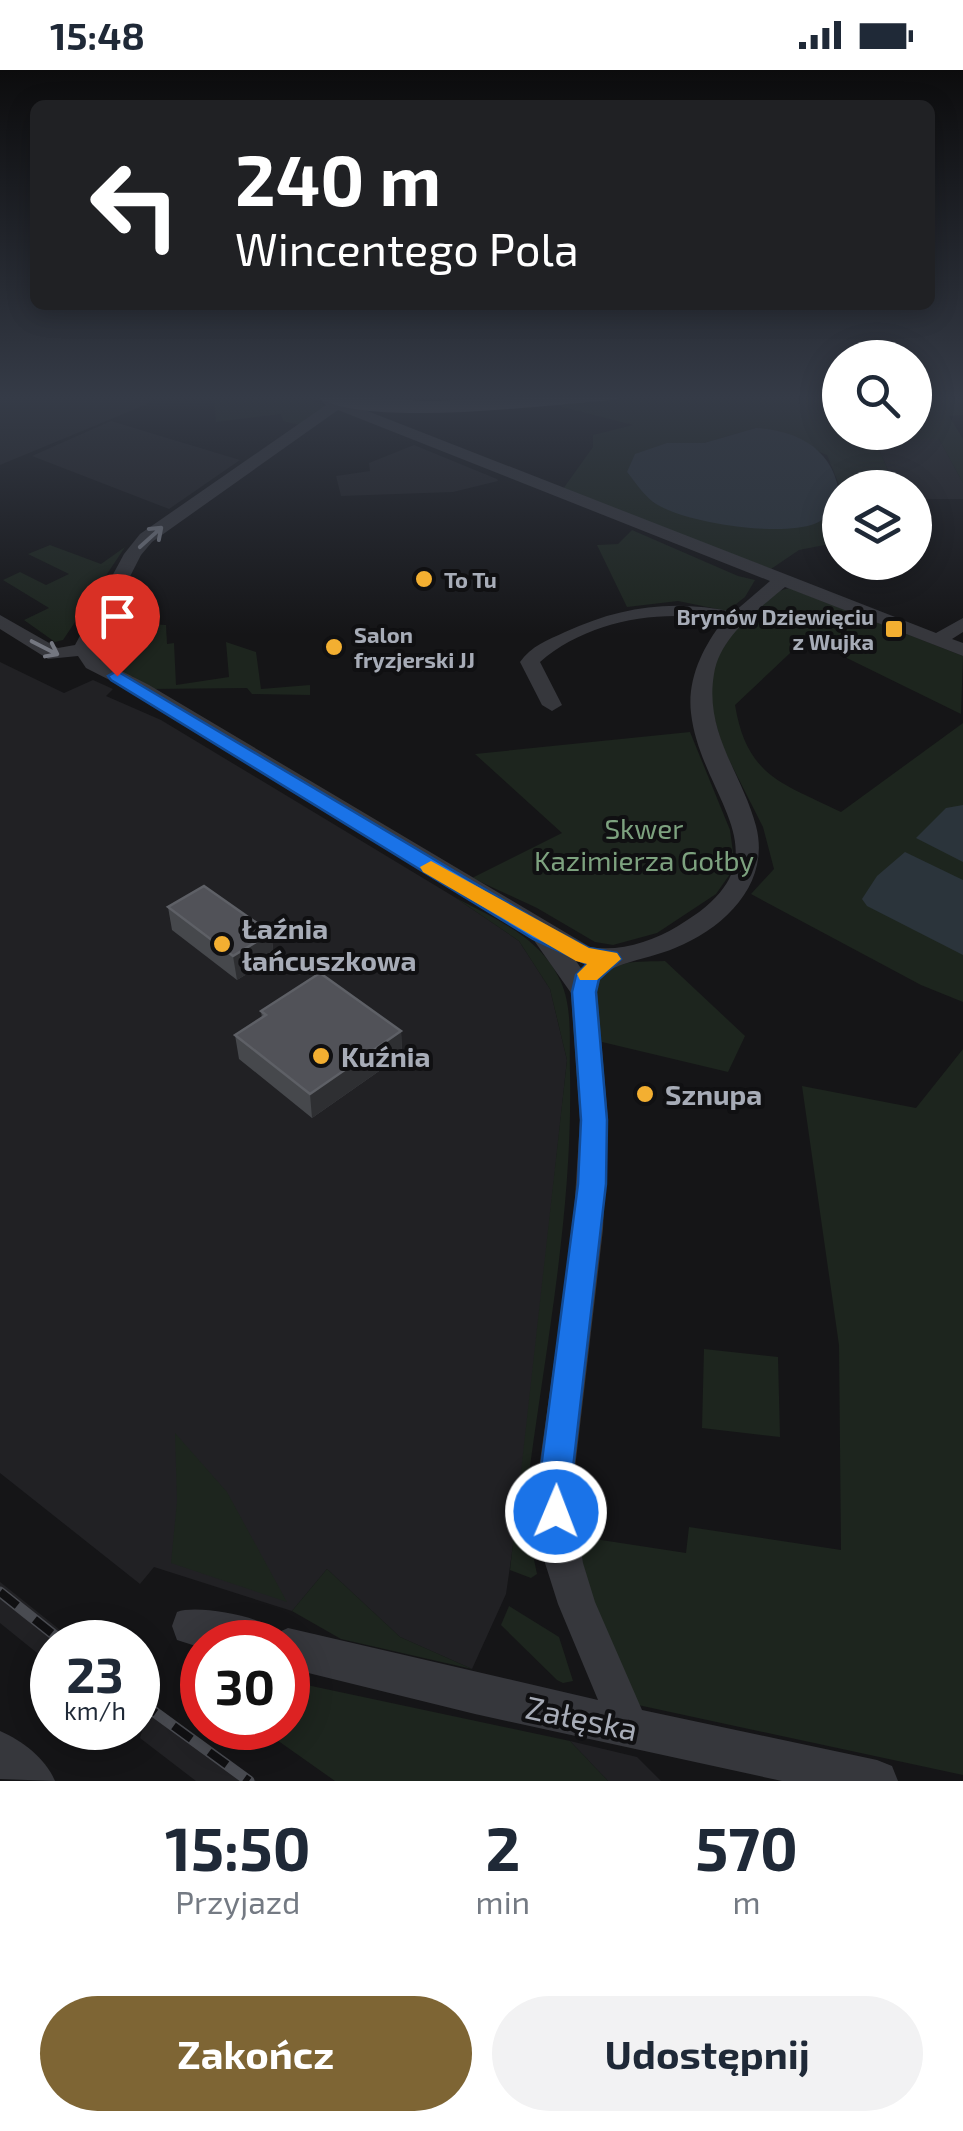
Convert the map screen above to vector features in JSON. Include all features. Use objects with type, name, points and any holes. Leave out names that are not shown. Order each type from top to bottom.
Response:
[{"type":"street","points":[[0,621],[55,655],[83,650],[133,554],[146,538],[241,475]]},
{"type":"street","points":[[524,475],[963,650]]},
{"type":"street","points":[[629,1727],[577,1604],[564,1562],[556,1512],[557,1468],[592,1184],[594,1120],[584,992],[588,975],[609,959],[678,937],[726,901],[745,871],[744,832],[709,740],[699,690],[712,645],[732,618],[783,579]]},
{"type":"street","points":[[552,705],[530,662],[534,655],[569,637],[645,609],[680,608],[732,618]]},
{"type":"street","points":[[938,640],[963,624]]},
{"type":"street","points":[[83,650],[93,664],[142,689],[542,933],[584,956],[609,959]]},
{"type":"street","points":[[542,933],[584,992]]},
{"type":"street","name":"Załęska","points":[[310,1653],[877,1781]]},
{"type":"street","points":[[0,1752],[34,1781]]},
{"type":"shaded area","points":[[81,475],[218,475],[169,509]]},
{"type":"shaded area","points":[[487,475],[498,481],[453,492],[341,496],[336,476]]},
{"type":"shaded area","points":[[629,475],[822,475],[822,520],[799,528],[708,522],[653,502]]},
{"type":"shaded area","points":[[932,475],[959,475],[963,499],[932,499]]},
{"type":"shaded area","points":[[0,662],[64,693],[93,680],[113,689],[106,696],[161,720],[456,898],[519,941],[550,989],[567,1060],[519,1504],[506,1594],[472,1669],[400,1637],[327,1569],[292,1611],[154,1567],[140,1584],[0,1473]]},
{"type":"shaded area","points":[[963,805],[963,862],[916,838],[946,808]]},
{"type":"shaded area","points":[[905,852],[963,880],[963,955],[867,906],[862,899],[877,876]]},
{"type":"shaded area","points":[[0,1582],[48,1620],[30,1620],[30,1647],[0,1623]]},
{"type":"shaded area","points":[[160,1712],[180,1727],[180,1750],[213,1750],[256,1781],[196,1781],[156,1750],[160,1750]]},
{"type":"shaded area","points":[[570,1741],[637,1757],[661,1781],[608,1781]]},
{"type":"green space","points":[[573,475],[629,475],[654,503],[813,524],[822,518],[822,546],[799,550],[771,569],[563,489]]},
{"type":"green space","points":[[632,530],[755,580],[745,597],[727,611],[678,601],[627,607],[597,545],[618,544]]},
{"type":"green space","points":[[50,545],[101,564],[125,547],[63,640],[55,642],[24,620],[49,608],[3,580],[20,572],[46,585],[69,574],[28,554]]},
{"type":"green space","points":[[789,588],[963,656],[961,714],[806,638],[735,705],[748,748],[758,763],[785,784],[841,812],[963,723],[963,1002],[921,985],[751,894],[774,869],[763,827],[723,748],[709,699],[710,668],[743,618]]},
{"type":"green space","points":[[108,622],[166,625],[167,644],[174,643],[176,685],[229,677],[226,642],[256,652],[261,689],[310,685],[310,695],[252,694],[247,688],[150,689],[132,676],[127,679],[101,664],[92,654]]},
{"type":"green space","name":"Skwer Kazimierza Gołby","points":[[690,732],[730,830],[735,867],[716,894],[657,933],[613,945],[595,942],[537,908],[472,878],[562,833],[475,754]]},
{"type":"green space","points":[[456,898],[516,931],[542,953],[561,982],[569,1015],[567,1178],[527,1489],[529,1536],[537,1574],[531,1578],[510,1570],[567,1060],[550,989],[519,941]]},
{"type":"green space","points":[[665,961],[745,1036],[728,1072],[602,1042],[589,993],[597,982],[621,965]]},
{"type":"green space","points":[[963,1049],[963,1775],[638,1705],[596,1612],[575,1536],[686,1553],[689,1527],[841,1550],[839,1345],[802,1086],[916,1108]]},
{"type":"green space","points":[[704,1349],[778,1357],[780,1437],[702,1428]]},
{"type":"green space","points":[[175,1433],[227,1492],[287,1602],[171,1563],[177,1501]]},
{"type":"green space","points":[[327,1569],[400,1637],[472,1669],[341,1639],[292,1611]]},
{"type":"green space","points":[[509,1606],[559,1637],[573,1681],[557,1680],[501,1625]]},
{"type":"green space","points":[[310,1686],[570,1741],[608,1781],[335,1781],[291,1750],[310,1750]]},
{"type":"building","points":[[204,886],[271,933],[233,956],[168,907]]},
{"type":"building","name":"Kuźnia","points":[[320,973],[401,1031],[310,1094],[235,1035],[266,1015],[261,1011]]},
{"type":"railway","points":[[0,1592],[35,1620]]},
{"type":"railway","points":[[160,1716],[249,1781]]},
{"type":"slow traffic","points":[[431,867],[584,956],[609,959],[589,974]]},
{"type":"place","name":"To Tu","points":[[424,579]]},
{"type":"place","name":"Brynów Dziewięciu z Wujka","points":[[894,629]]},
{"type":"place","name":"Salon fryzjerski JJ","points":[[334,647]]},
{"type":"place","name":"Łaźnia łańcuszkowa","points":[[222,944]]},
{"type":"place","name":"Kuźnia","points":[[321,1056]]},
{"type":"place","name":"Sznupa","points":[[645,1094]]},
{"type":"route","points":[[117,676],[542,933],[584,956],[609,959],[588,975],[584,992],[594,1120],[592,1184],[557,1468],[556,1512]]}]
